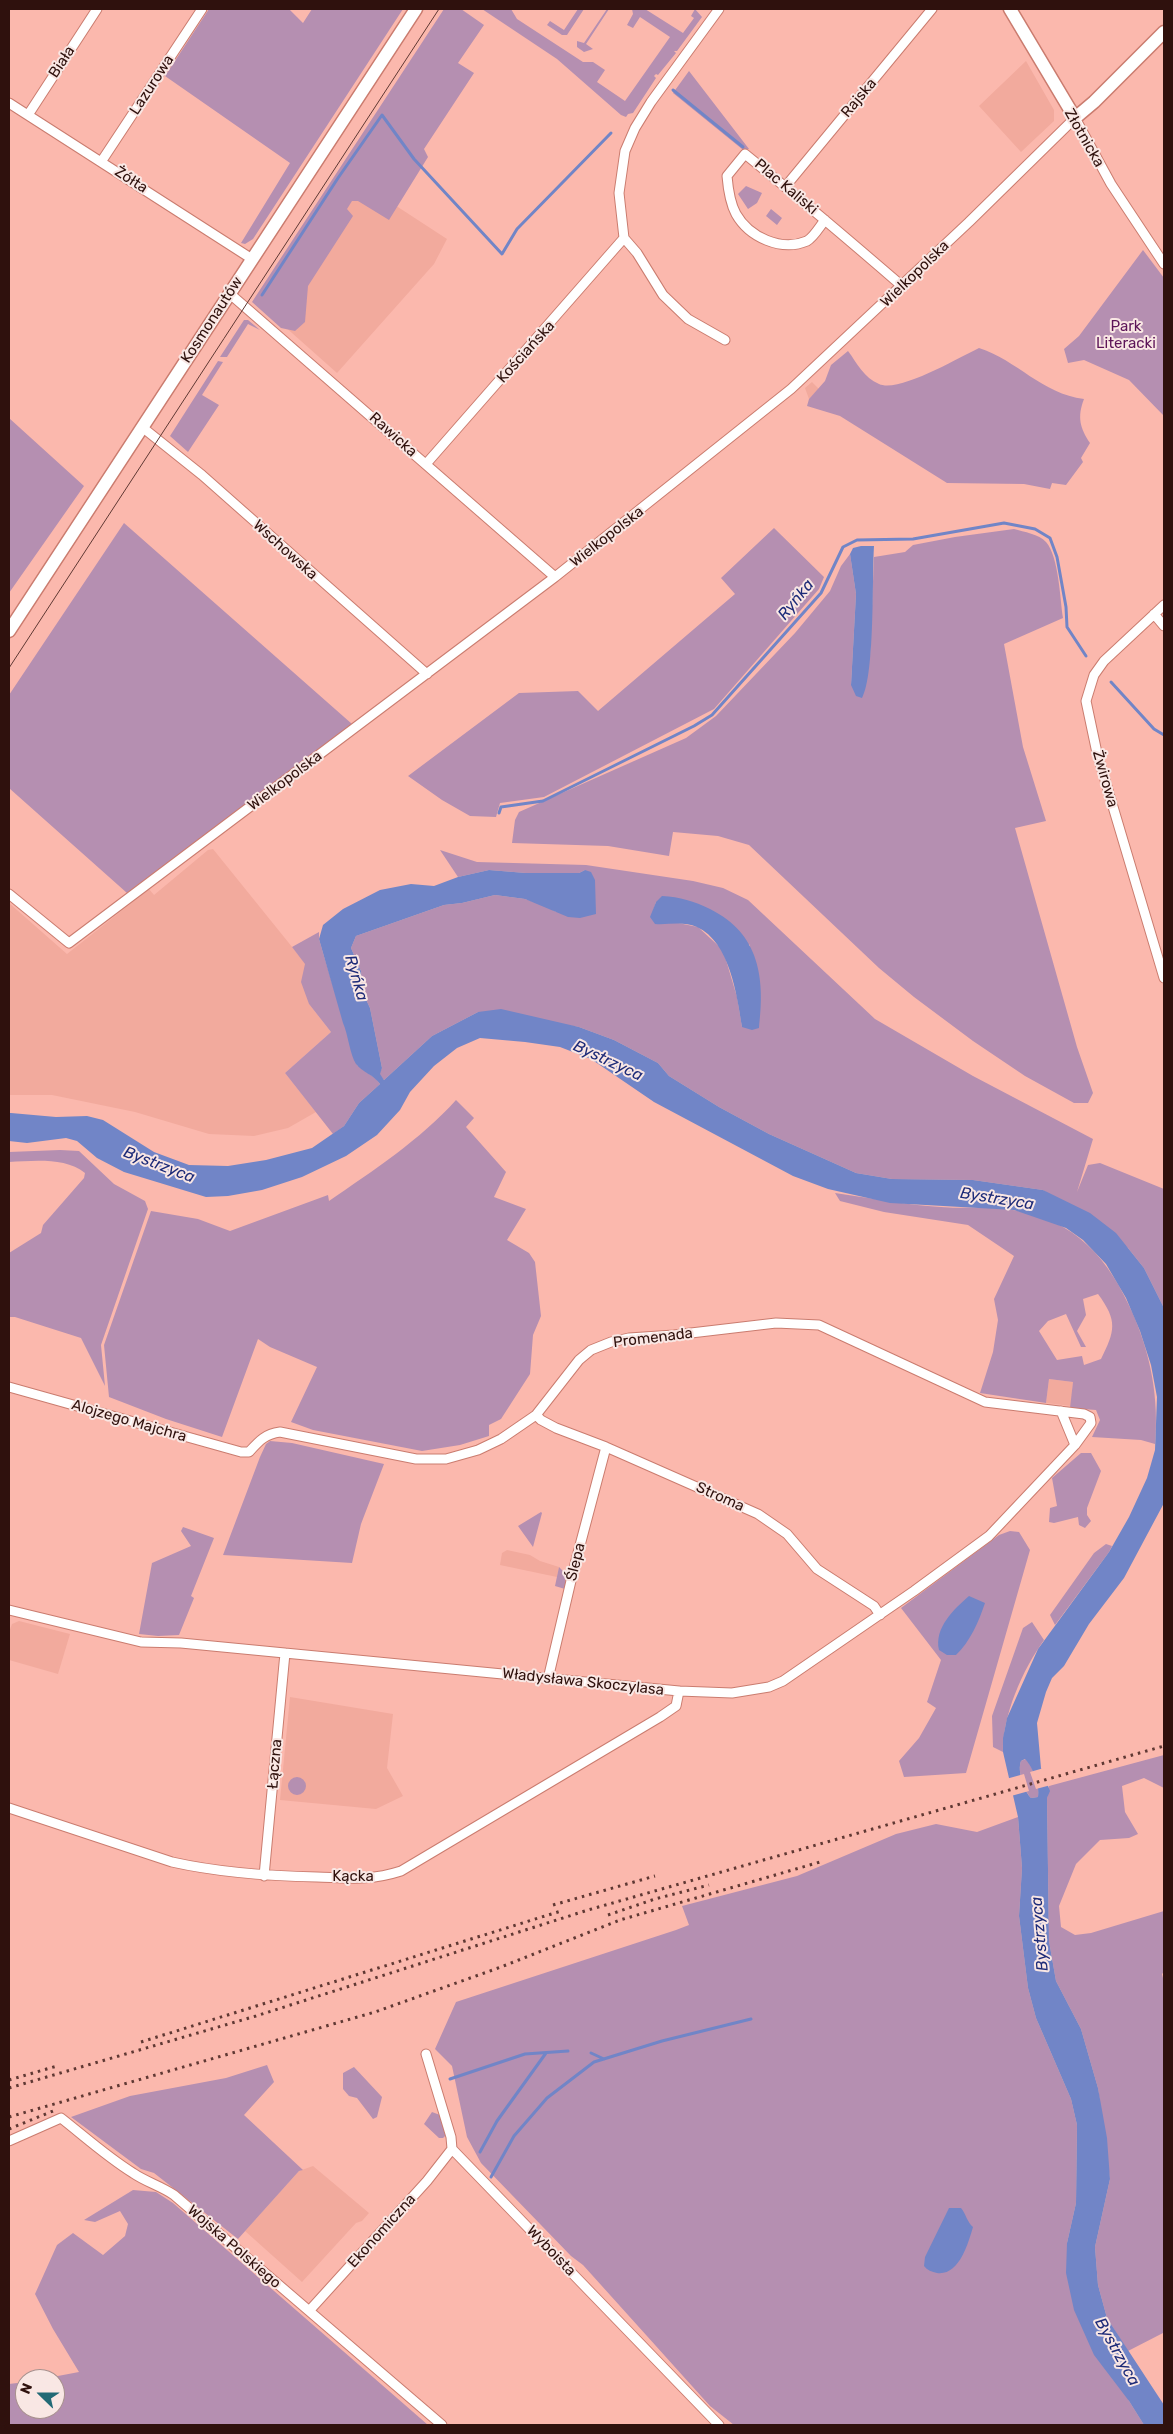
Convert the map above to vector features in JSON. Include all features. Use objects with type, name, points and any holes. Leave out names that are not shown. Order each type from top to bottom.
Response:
[{"type":"main road","name":"Kosmonautów","points":[[9,631],[416,9]]},
{"type":"main road","name":"Złotnicka","points":[[1010,9],[1074,118]]},
{"type":"main road","name":"Wielkopolska","points":[[1074,118],[1096,100],[1164,32]]},
{"type":"street","name":"Biała","points":[[28,115],[97,9]]},
{"type":"street","name":"Lazurowa","points":[[101,162],[202,9]]},
{"type":"street","points":[[719,9],[650,102],[629,140],[620,172],[619,193],[624,238],[637,253],[654,283],[673,306],[688,319],[725,340]]},
{"type":"street","name":"Rajska","points":[[785,186],[932,9]]},
{"type":"street","name":"Żółta","points":[[9,103],[252,259]]},
{"type":"street","name":"Złotnicka","points":[[1074,118],[1111,184],[1164,264]]},
{"type":"street","name":"Wielkopolska","points":[[9,894],[69,943],[555,578],[791,389],[902,286],[1074,118]]},
{"type":"street","name":"Plac Kaliski","points":[[825,220],[809,240],[798,243],[768,242],[745,227],[735,212],[727,176],[745,154],[785,186],[825,220],[902,286]]},
{"type":"street","name":"Kościańska","points":[[426,464],[624,238]]},
{"type":"street","name":"Rawicka","points":[[229,293],[555,578]]},
{"type":"street","name":"Wschowska","points":[[142,427],[202,475],[427,674]]},
{"type":"street","name":"Żwirowa","points":[[1164,605],[1104,661],[1094,674],[1086,701],[1096,753],[1164,978]]},
{"type":"street","points":[[1154,614],[1164,626]]},
{"type":"street","name":"Promenada","points":[[249,1452],[260,1439],[280,1432],[416,1459],[446,1459],[478,1450],[501,1439],[536,1415],[579,1360],[591,1350],[611,1342],[629,1338],[790,1322],[819,1325],[985,1402],[1084,1414],[1090,1417],[1090,1428],[1075,1445]]},
{"type":"street","name":"Alojzego Majchra","points":[[9,1387],[241,1452],[249,1452]]},
{"type":"street","points":[[1061,1411],[1075,1445]]},
{"type":"street","name":"Stroma","points":[[536,1415],[556,1428],[606,1447],[758,1514],[776,1524],[816,1568],[874,1606],[880,1615]]},
{"type":"street","name":"Władysława Skoczylasa","points":[[9,1610],[141,1642],[181,1643],[679,1691],[732,1693],[769,1687],[783,1681],[880,1615],[989,1536],[1075,1445]]},
{"type":"street","name":"Ślepa","points":[[548,1679],[574,1568],[606,1447]]},
{"type":"street","name":"Łączna","points":[[264,1876],[285,1653]]},
{"type":"street","name":"Kącka","points":[[9,1808],[172,1862],[199,1868],[264,1876],[378,1878],[401,1871],[660,1717],[676,1706],[679,1691]]},
{"type":"street","points":[[426,2054],[451,2137],[452,2149]]},
{"type":"street","name":"Wojska Polskiego","points":[[9,2141],[61,2118],[131,2172],[159,2185],[174,2195],[442,2425]]},
{"type":"street","name":"Ekonomiczna","points":[[309,2311],[427,2181],[452,2149]]},
{"type":"street","name":"Wyboista","points":[[452,2149],[719,2425]]},
{"type":"shaded area","points":[[1026,61],[1054,110],[1054,121],[1021,152],[979,106]]},
{"type":"shaded area","points":[[361,183],[447,239],[434,264],[337,373],[274,317]]},
{"type":"shaded area","points":[[812,382],[819,389],[809,399],[805,388]]},
{"type":"shaded area","points":[[213,849],[305,963],[309,1004],[331,1032],[285,1073],[316,1112],[288,1128],[254,1136],[209,1134],[135,1112],[52,1095],[9,1095],[9,903],[67,954],[149,889],[154,895],[208,850]]},
{"type":"shaded area","points":[[1049,1379],[1073,1382],[1071,1406],[1046,1403]]},
{"type":"shaded area","points":[[507,1550],[530,1555],[540,1561],[559,1567],[557,1577],[500,1565],[502,1553]]},
{"type":"shaded area","points":[[19,1621],[70,1634],[58,1674],[9,1660],[9,1632],[12,1624]]},
{"type":"shaded area","points":[[290,1697],[393,1714],[387,1768],[403,1796],[376,1809],[280,1800]]},
{"type":"shaded area","points":[[313,2166],[369,2213],[362,2221],[356,2223],[302,2282],[245,2231],[299,2171]]},
{"type":"green space","points":[[209,9],[289,9],[303,23],[312,9],[403,9],[253,239],[245,244],[241,243],[290,163],[165,76]]},
{"type":"green space","points":[[444,9],[461,9],[484,25],[458,63],[474,73],[424,149],[428,157],[389,220],[358,201],[352,201],[347,209],[353,216],[308,286],[305,322],[295,331],[281,328],[252,302]]},
{"type":"green space","points":[[482,9],[511,9],[517,19],[583,62],[593,62],[605,70],[597,82],[625,101],[670,37],[640,17],[633,28],[627,25],[633,14],[632,9],[645,9],[683,33],[694,18],[691,16],[695,9],[702,17],[677,51],[674,51],[676,53],[658,75],[654,76],[656,78],[633,113],[628,114],[626,117],[621,115],[557,59]]},
{"type":"green space","points":[[578,9],[584,9],[567,35],[562,35],[547,25],[550,21],[564,30]]},
{"type":"green space","points":[[607,9],[609,9],[586,44],[593,49],[584,52],[577,47],[577,41],[584,43]]},
{"type":"green space","points":[[689,71],[749,149],[742,149],[673,93]]},
{"type":"green space","points":[[746,186],[762,193],[757,203],[748,209],[738,194]]},
{"type":"green space","points":[[771,209],[782,218],[777,225],[766,216]]},
{"type":"green space","name":"Park Literacki","points":[[1143,250],[1164,278],[1164,416],[1129,380],[1084,360],[1068,363],[1064,349],[1079,336]]},
{"type":"green space","points":[[244,320],[248,320],[260,330],[248,324],[227,357],[220,357]]},
{"type":"green space","points":[[979,348],[1006,360],[1055,391],[1084,399],[1080,417],[1084,432],[1090,443],[1081,458],[1083,462],[1066,485],[1052,483],[1050,489],[1024,484],[947,483],[840,416],[807,406],[809,399],[825,381],[831,365],[848,351],[869,378],[879,384],[888,385],[900,384],[929,373]]},
{"type":"green space","points":[[218,361],[223,362],[202,395],[219,405],[188,452],[170,436]]},
{"type":"green space","points":[[9,418],[84,486],[9,593]]},
{"type":"green space","points":[[124,523],[352,724],[127,893],[9,788],[9,695]]},
{"type":"green space","points":[[774,528],[824,577],[819,589],[714,709],[544,797],[500,803],[496,817],[470,816],[442,800],[408,776],[519,693],[578,691],[598,711],[735,594],[721,578]]},
{"type":"green space","points":[[1014,529],[1035,535],[1046,542],[1054,558],[1060,590],[1063,618],[1004,644],[1023,747],[1046,821],[1015,828],[1077,1047],[1093,1093],[1088,1103],[1074,1103],[1025,1076],[973,1041],[914,997],[879,968],[749,845],[718,836],[673,832],[669,856],[608,846],[512,843],[515,820],[519,812],[686,738],[716,716],[795,633],[830,591],[841,566],[850,554],[856,594],[851,685],[870,656],[874,557],[905,552],[913,545]]},
{"type":"green space","points":[[440,850],[477,862],[586,865],[693,881],[723,888],[748,900],[875,1019],[973,1076],[1093,1139],[1077,1192],[1088,1165],[1100,1163],[1164,1189],[1164,1308],[1144,1268],[1128,1248],[1043,1190],[973,1180],[892,1179],[856,1173],[769,1134],[719,1107],[669,1076],[658,1063],[614,1040],[579,1027],[478,1012],[432,1036],[384,1080],[379,1074],[382,1068],[370,1008],[363,993],[361,971],[351,948],[356,936],[444,905],[462,903],[495,895],[525,899],[544,905],[556,912],[585,870],[579,873],[526,873],[489,870],[458,877]],"holes":[[[656,902],[750,945],[742,1027],[737,997],[723,950],[698,927],[673,922],[653,911]]]},
{"type":"green space","points":[[319,932],[319,939],[357,1065],[380,1084],[359,1103],[344,1126],[333,1134],[285,1073],[331,1032],[309,1004],[301,982],[305,964],[292,947]]},
{"type":"green space","points":[[456,1100],[474,1118],[466,1127],[506,1172],[494,1197],[526,1209],[507,1240],[529,1253],[535,1262],[541,1316],[533,1335],[530,1374],[501,1419],[489,1425],[489,1436],[460,1445],[422,1451],[313,1430],[291,1422],[317,1367],[270,1347],[258,1339],[222,1437],[166,1419],[109,1397],[104,1345],[151,1211],[198,1219],[230,1231],[328,1195],[329,1201],[412,1141]]},
{"type":"green space","points":[[79,1151],[114,1184],[145,1201],[148,1209],[101,1345],[105,1386],[81,1338],[15,1317],[9,1317],[9,1253],[41,1233],[43,1225],[84,1178],[85,1173],[68,1164],[58,1162],[9,1162],[9,1152]]},
{"type":"green space","points":[[835,1193],[928,1206],[1013,1210],[1035,1215],[1055,1223],[1088,1245],[1113,1276],[1124,1294],[1145,1346],[1155,1394],[1155,1444],[1141,1440],[1092,1437],[1100,1420],[1096,1410],[1070,1408],[1073,1382],[1049,1379],[1046,1403],[980,1393],[993,1352],[998,1320],[994,1299],[1014,1256],[968,1225],[884,1212],[840,1201]],"holes":[[[1098,1294],[1109,1312],[1112,1326],[1109,1341],[1101,1359],[1084,1365],[1082,1356],[1057,1360],[1039,1331],[1048,1321],[1066,1314],[1081,1347],[1086,1347],[1077,1331],[1086,1315],[1083,1299]]]},
{"type":"green space","points":[[270,1441],[292,1443],[384,1464],[361,1524],[352,1563],[223,1555],[260,1457],[266,1444]]},
{"type":"green space","points":[[1081,1453],[1091,1453],[1101,1471],[1087,1508],[1087,1515],[1091,1521],[1085,1528],[1079,1525],[1078,1517],[1054,1523],[1049,1522],[1050,1508],[1057,1506],[1052,1478]]},
{"type":"green space","points":[[542,1513],[533,1547],[518,1526]]},
{"type":"green space","points":[[183,1527],[214,1538],[191,1596],[194,1598],[179,1635],[158,1636],[139,1634],[152,1563],[191,1546],[181,1531]]},
{"type":"green space","points":[[1010,1531],[1019,1532],[1030,1550],[966,1773],[904,1777],[899,1761],[919,1738],[936,1708],[927,1702],[941,1660],[901,1608],[999,1535]]},
{"type":"green space","points":[[1106,1544],[1112,1546],[1109,1552],[1055,1625],[1050,1615],[1094,1553]]},
{"type":"green space","points":[[559,1567],[566,1574],[565,1589],[555,1586]]},
{"type":"green space","points":[[1032,1622],[1044,1640],[1015,1693],[1006,1723],[1003,1752],[993,1747],[992,1716],[1023,1628]]},
{"type":"green space","points":[[1164,1755],[1164,1788],[1144,1778],[1122,1786],[1125,1812],[1138,1834],[1129,1838],[1100,1840],[1076,1864],[1059,1906],[1061,1927],[1075,1935],[1091,1933],[1164,1911],[1164,1972],[1162,1974],[1164,1982],[1164,2335],[1163,2333],[1128,2351],[1107,2318],[1098,2285],[1095,2247],[1110,2179],[1098,2088],[1081,2029],[1056,1981],[1049,1941],[1047,1798],[1049,1786]]},
{"type":"green space","points":[[1026,1759],[1035,1777],[1038,1797],[1031,1798],[1022,1780],[1020,1765],[1021,1761]]},
{"type":"green space","points":[[297,1777],[303,1780],[306,1786],[303,1792],[297,1795],[291,1792],[288,1786],[291,1780]]},
{"type":"green space","points":[[1018,1817],[1022,1868],[1019,1916],[1028,1988],[1036,2018],[1071,2099],[1077,2125],[1076,2203],[1067,2243],[1129,2401],[1144,2425],[734,2425],[710,2406],[583,2265],[571,2256],[481,2163],[467,2137],[452,2066],[435,2049],[456,2002],[676,1930],[689,1925],[682,1906],[797,1876],[896,1834],[936,1824],[977,1832]]},
{"type":"green space","points":[[267,2065],[274,2082],[244,2115],[303,2170],[299,2171],[238,2239],[154,2173],[141,2169],[71,2117],[130,2096],[226,2078]]},
{"type":"green space","points":[[354,2067],[382,2097],[377,2117],[373,2119],[357,2098],[349,2096],[343,2089],[343,2073]]},
{"type":"green space","points":[[432,2112],[440,2115],[446,2135],[443,2138],[439,2138],[424,2124]]},
{"type":"green space","points":[[133,2190],[156,2192],[173,2203],[428,2425],[9,2425],[9,2384],[15,2383],[15,2419],[65,2419],[65,2375],[79,2372],[53,2329],[35,2294],[57,2245],[73,2233],[103,2255],[125,2236],[128,2224],[120,2211],[95,2222],[84,2220]]},
{"type":"water","points":[[874,546],[871,648],[866,686],[862,698],[856,696],[851,685],[856,594],[850,554],[853,548]]},
{"type":"water","name":"Bystrzyca","points":[[489,870],[526,873],[579,873],[585,870],[591,872],[595,880],[596,914],[580,918],[568,917],[525,899],[495,895],[462,903],[444,905],[356,936],[351,948],[361,971],[363,993],[370,1008],[382,1068],[380,1074],[384,1080],[432,1036],[478,1012],[501,1009],[579,1027],[614,1040],[658,1063],[669,1076],[719,1107],[769,1134],[856,1173],[892,1179],[973,1180],[1043,1190],[1090,1213],[1116,1233],[1144,1268],[1164,1308],[1164,1503],[1124,1578],[1089,1624],[1064,1666],[1052,1678],[1037,1723],[1041,1768],[1050,1791],[1047,1798],[1049,1941],[1056,1981],[1081,2029],[1098,2088],[1107,2138],[1110,2179],[1095,2247],[1098,2285],[1107,2318],[1164,2405],[1164,2425],[1144,2425],[1129,2401],[1094,2355],[1074,2310],[1066,2273],[1067,2243],[1076,2203],[1077,2125],[1071,2099],[1036,2018],[1028,1988],[1019,1916],[1022,1868],[1018,1817],[1003,1752],[1003,1738],[1007,1718],[1038,1649],[1109,1552],[1129,1517],[1147,1478],[1155,1450],[1157,1397],[1151,1365],[1140,1331],[1126,1298],[1106,1264],[1083,1240],[1066,1228],[1014,1210],[890,1203],[828,1189],[793,1176],[654,1102],[591,1059],[560,1047],[525,1042],[480,1038],[457,1048],[434,1066],[410,1092],[400,1110],[377,1135],[346,1156],[302,1177],[262,1190],[228,1196],[206,1197],[124,1172],[97,1158],[77,1141],[66,1138],[27,1143],[9,1141],[9,1113],[11,1113],[56,1117],[87,1116],[103,1120],[154,1152],[189,1165],[228,1166],[266,1160],[312,1148],[344,1126],[359,1103],[380,1084],[356,1064],[352,1055],[319,939],[323,925],[343,909],[380,890],[411,884],[434,886],[458,877]],"holes":[[[1025,1759],[1037,1782],[1038,1797],[1031,1798],[1022,1781],[1021,1761]]]},
{"type":"water","points":[[662,896],[681,898],[704,906],[727,919],[740,931],[756,959],[761,992],[759,1028],[752,1030],[742,1027],[738,1000],[730,971],[717,945],[708,934],[697,927],[686,924],[655,924],[650,917],[656,902]]},
{"type":"water","points":[[969,1596],[985,1603],[983,1610],[966,1644],[956,1655],[947,1655],[939,1650],[939,1634],[946,1620]]},
{"type":"water","points":[[949,2208],[961,2208],[973,2227],[965,2250],[957,2264],[945,2273],[937,2273],[930,2271],[924,2266],[925,2257]]},
{"type":"pier","points":[[1044,1768],[1051,1785],[1036,1789],[1030,1772]]},
{"type":"pier","points":[[1024,1774],[1029,1791],[1011,1796],[1006,1779]]},
{"type":"waterway","points":[[673,90],[743,147]]},
{"type":"waterway","points":[[262,295],[338,178],[382,115],[414,159],[502,254],[517,229],[611,133]]},
{"type":"waterway","name":"Ryńka","points":[[499,813],[501,807],[543,801],[694,726],[712,715],[821,593],[843,547],[857,540],[913,539],[1004,523],[1035,529],[1050,538],[1057,557],[1066,607],[1067,627],[1086,656]]},
{"type":"waterway","name":"Ryńka","points":[[1111,682],[1154,729],[1164,735]]},
{"type":"waterway","points":[[491,2177],[514,2136],[547,2098],[594,2062],[662,2041],[751,2019]]},
{"type":"waterway","points":[[450,2079],[525,2054],[568,2051]]},
{"type":"waterway","points":[[480,2152],[497,2121],[546,2053]]},
{"type":"waterway","points":[[591,2053],[604,2059]]},
{"type":"tram line","points":[[9,668],[439,9]]},
{"type":"railway","points":[[9,2088],[256,2016],[588,1910],[1164,1746]]},
{"type":"railway","points":[[9,2117],[375,2012],[501,1967],[620,1920],[820,1862]]},
{"type":"railway","points":[[553,1905],[655,1876]]},
{"type":"railway","points":[[608,1915],[655,1899],[709,1885]]},
{"type":"railway","points":[[141,2042],[561,1911]]},
{"type":"railway","points":[[9,2080],[57,2066]]},
{"type":"railway","points":[[9,2129],[53,2111]]}]
